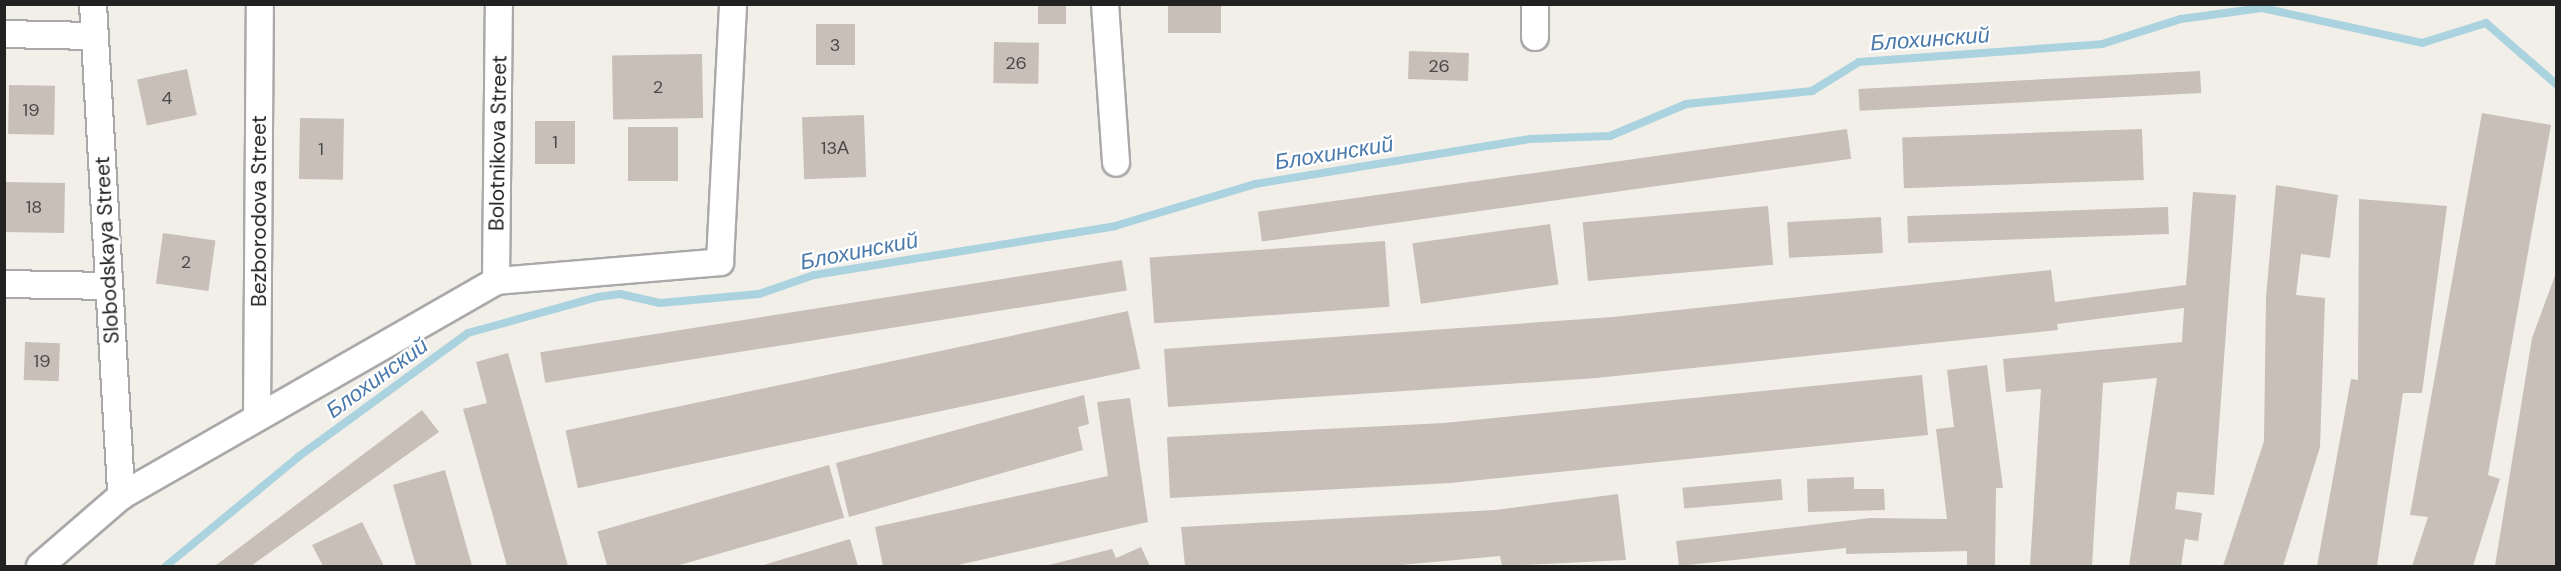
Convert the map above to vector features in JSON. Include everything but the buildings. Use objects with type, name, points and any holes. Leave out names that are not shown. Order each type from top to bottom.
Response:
[{"type":"street","name":"Slobodskaya Street","points":[[93,4],[122,496]]},
{"type":"street","name":"Bezborodova Street","points":[[257,417],[260,4]]},
{"type":"street","name":"Bolotnikova Street","points":[[496,281],[499,4]]},
{"type":"street","points":[[40,567],[122,496],[496,281],[720,262],[733,4]]},
{"type":"street","points":[[1105,4],[1116,163]]},
{"type":"street","points":[[1535,4],[1535,37]]},
{"type":"street","points":[[4,34],[95,36]]},
{"type":"street","points":[[4,284],[110,286]]},
{"type":"waterway","name":"Блохинский","points":[[166,566],[298,457],[468,333],[598,297],[620,294],[660,303],[759,294],[814,275],[1115,226],[1255,184],[1530,139],[1610,136],[1686,104],[1812,91],[1859,62],[2102,44],[2181,19],[2262,8],[2422,43],[2486,23],[2556,84]]}]
